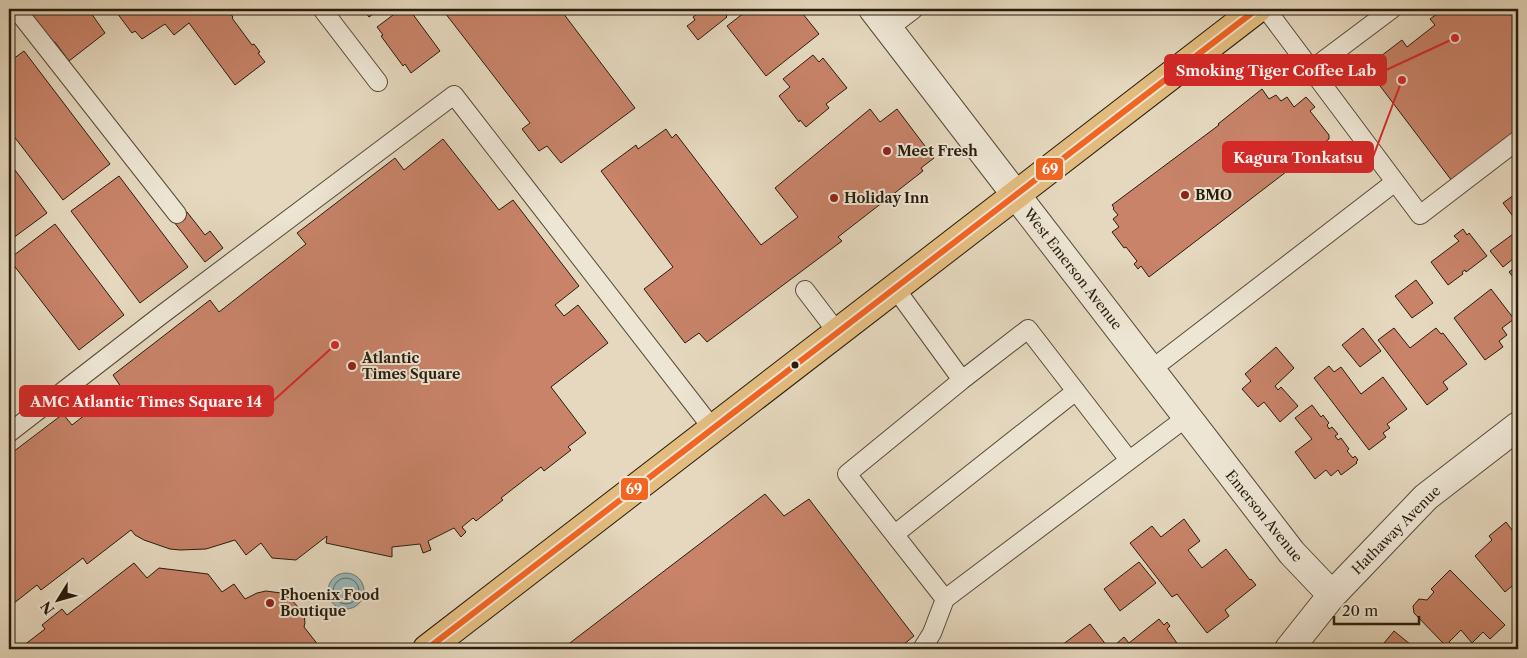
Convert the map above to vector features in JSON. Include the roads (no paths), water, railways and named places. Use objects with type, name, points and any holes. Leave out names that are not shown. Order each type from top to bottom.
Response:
[{"type":"main road","points":[[440,645],[837,332],[1257,9]]},
{"type":"street","name":"West Emerson Avenue","points":[[880,19],[1152,369],[1193,426]]},
{"type":"street","name":"Emerson Avenue","points":[[1193,426],[1292,553],[1332,595]]},
{"type":"street","name":"Hathaway Avenue","points":[[1289,649],[1332,595],[1426,497],[1518,426]]},
{"type":"lane","points":[[16,9],[177,214]]},
{"type":"lane","points":[[322,9],[378,82]]},
{"type":"lane","points":[[880,19],[914,9]]},
{"type":"lane","points":[[1266,9],[1420,215],[1518,140]]},
{"type":"lane","points":[[1312,70],[1392,9]]},
{"type":"lane","points":[[9,433],[160,316],[454,95],[713,429]]},
{"type":"lane","points":[[1152,369],[1395,182]]},
{"type":"lane","points":[[895,288],[962,380]]},
{"type":"lane","points":[[805,290],[837,332]]},
{"type":"lane","points":[[945,599],[847,474],[1028,329],[1129,460]]},
{"type":"lane","points":[[895,534],[1076,391]]},
{"type":"lane","points":[[922,649],[932,633],[945,599],[1129,460],[1193,426]]},
{"type":"water","points":[[346,573],[358,579],[364,591],[358,603],[346,609],[334,603],[328,591],[334,579]]},
{"type":"place","name":"Smoking Tiger Coffee Lab","points":[[1455,38]]},
{"type":"place","name":"Kagura Tonkatsu","points":[[1402,80]]},
{"type":"place","name":"Meet Fresh","points":[[887,151]]},
{"type":"place","name":"BMO","points":[[1185,195]]},
{"type":"place","name":"Holiday Inn","points":[[834,198]]},
{"type":"place","name":"AMC Atlantic Times Square 14","points":[[335,345]]},
{"type":"place","name":"Atlantic Times Square","points":[[352,366]]},
{"type":"place","name":"Phoenix Food Boutique","points":[[270,603]]}]
